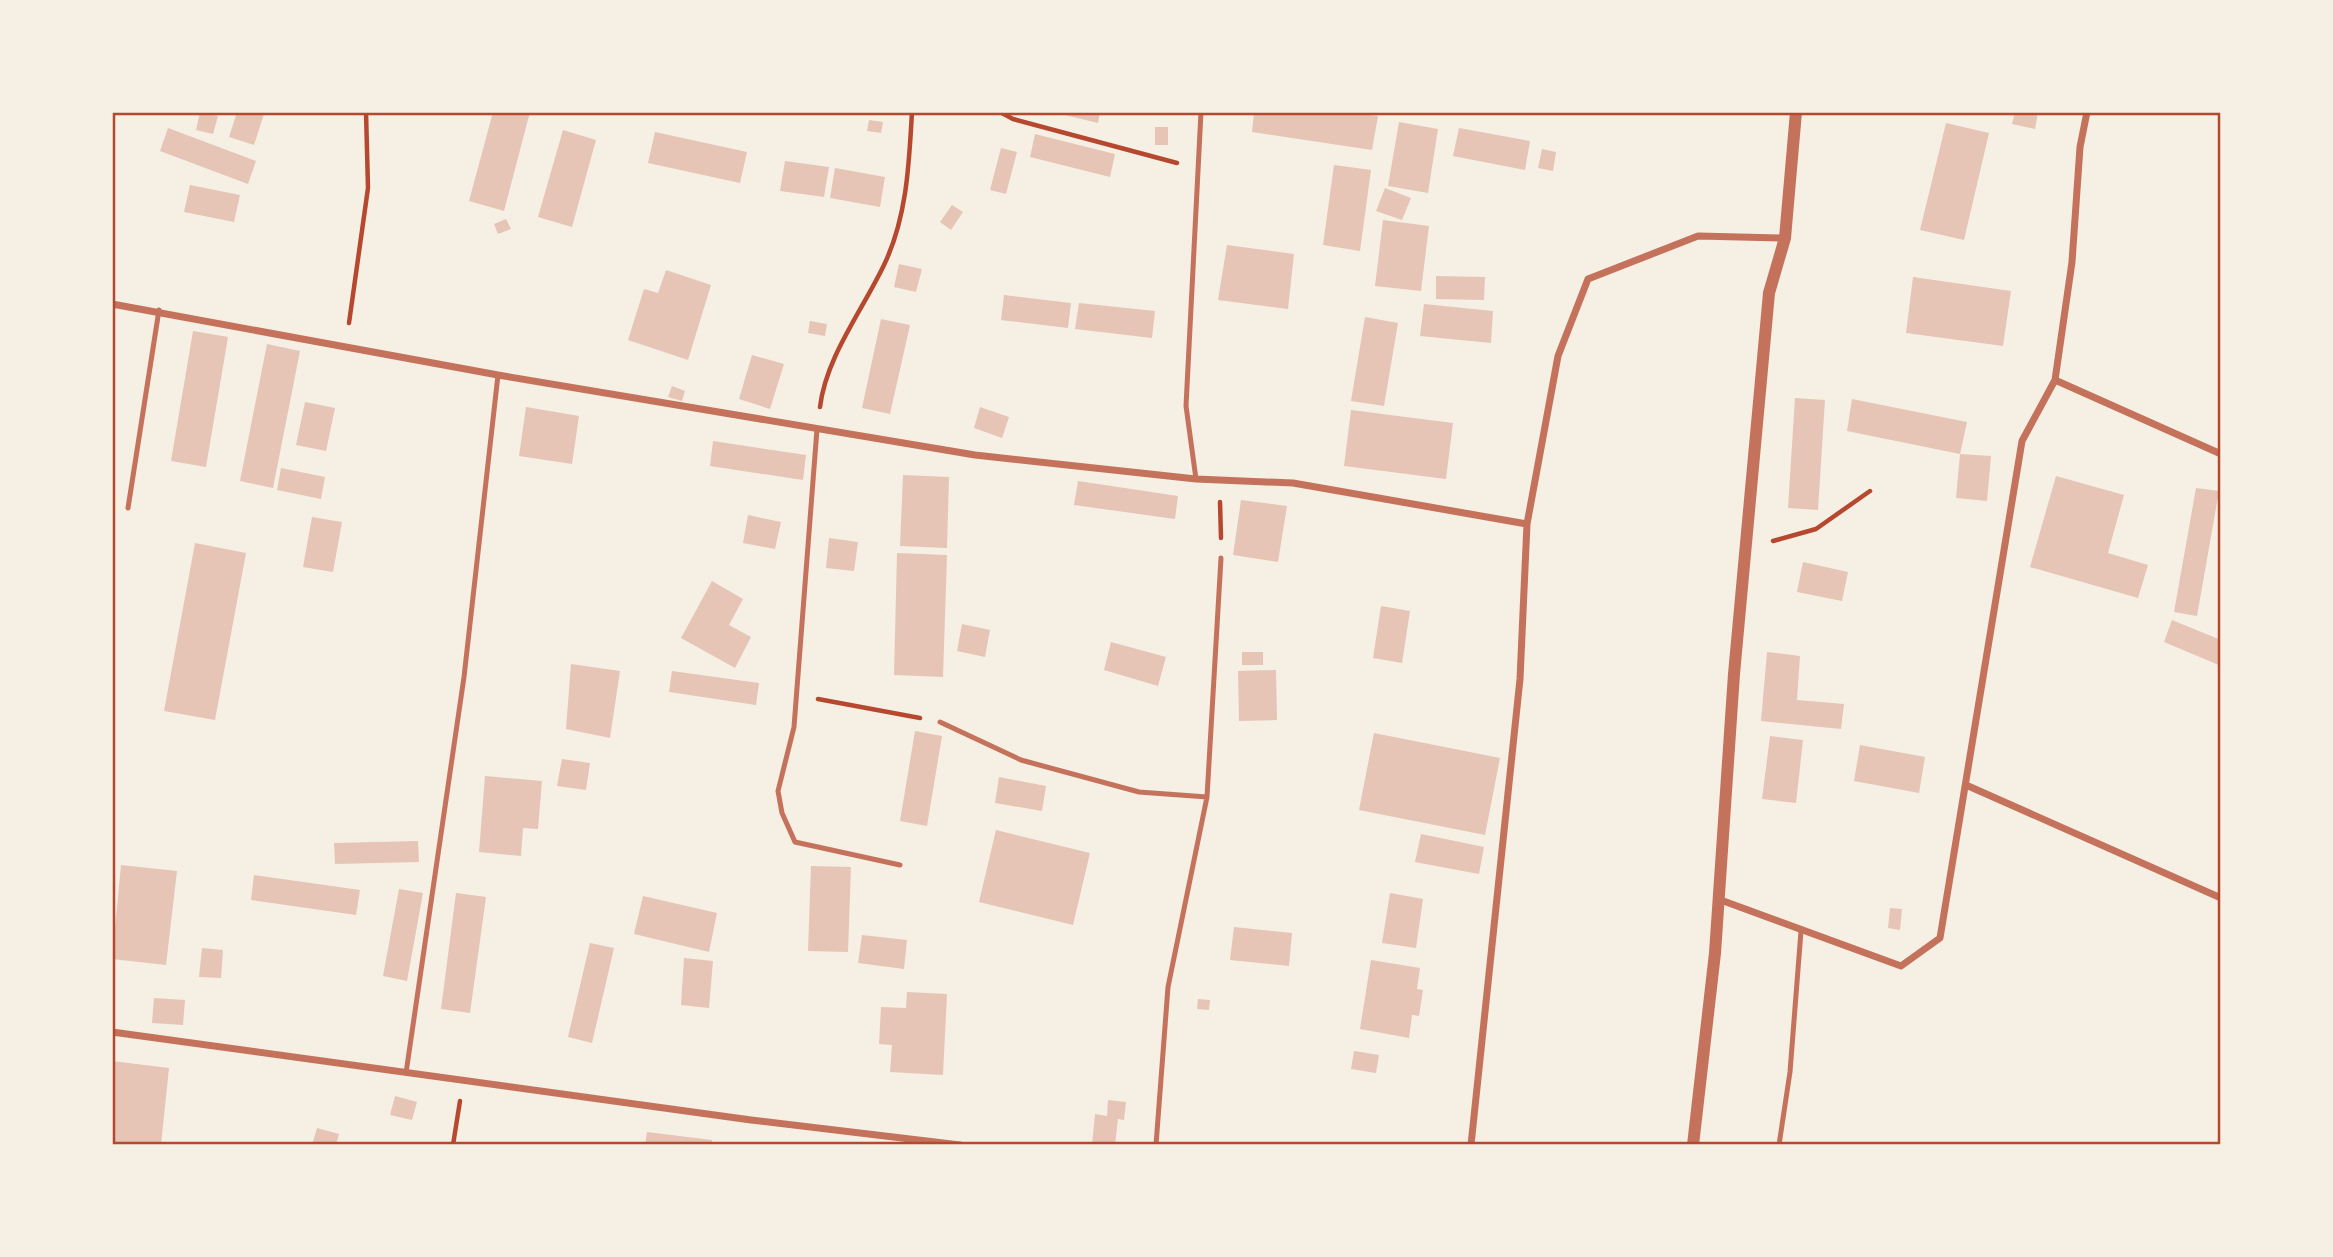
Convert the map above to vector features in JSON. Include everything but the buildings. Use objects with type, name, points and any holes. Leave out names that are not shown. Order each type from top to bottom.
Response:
[{"type":"street","points":[[1693,1145],[1715,953],[1745,548],[1769,293],[1785,238],[1796,112]]},
{"type":"street","points":[[1718,899],[1801,932],[1901,966],[1940,938],[2022,441],[2055,380],[2071,262],[2080,147],[2087,112]]},
{"type":"street","points":[[1471,1145],[1520,679],[1527,524],[1558,356],[1588,279],[1698,236],[1785,238]]},
{"type":"street","points":[[112,304],[159,310],[498,375],[975,455],[1196,480],[1293,483],[1527,524]]},
{"type":"street","points":[[2055,380],[2221,454]]},
{"type":"street","points":[[1966,785],[2221,898]]},
{"type":"street","points":[[112,1032],[836,1132],[960,1145]]},
{"type":"lane","points":[[1196,480],[1186,406],[1201,112]]},
{"type":"lane","points":[[128,508],[159,310]]},
{"type":"lane","points":[[406,1074],[464,677],[498,375]]},
{"type":"lane","points":[[817,429],[794,727],[778,791],[782,813],[795,842],[900,865]]},
{"type":"lane","points":[[1156,1145],[1168,987],[1207,797],[1221,558]]},
{"type":"lane","points":[[940,722],[1021,760],[1139,792],[1207,797]]},
{"type":"lane","points":[[1779,1145],[1790,1072],[1801,932]]},
{"type":"path","points":[[347,345],[368,188],[366,112]]},
{"type":"path","points":[[817,429],[823,383],[885,262],[907,192],[912,112]]},
{"type":"path","points":[[1000,112],[1013,119],[1198,168]]},
{"type":"path","points":[[1219,480],[1221,558]]},
{"type":"path","points":[[1745,548],[1816,529],[1870,491]]},
{"type":"path","points":[[797,695],[940,722]]},
{"type":"path","points":[[453,1145],[463,1082]]}]
